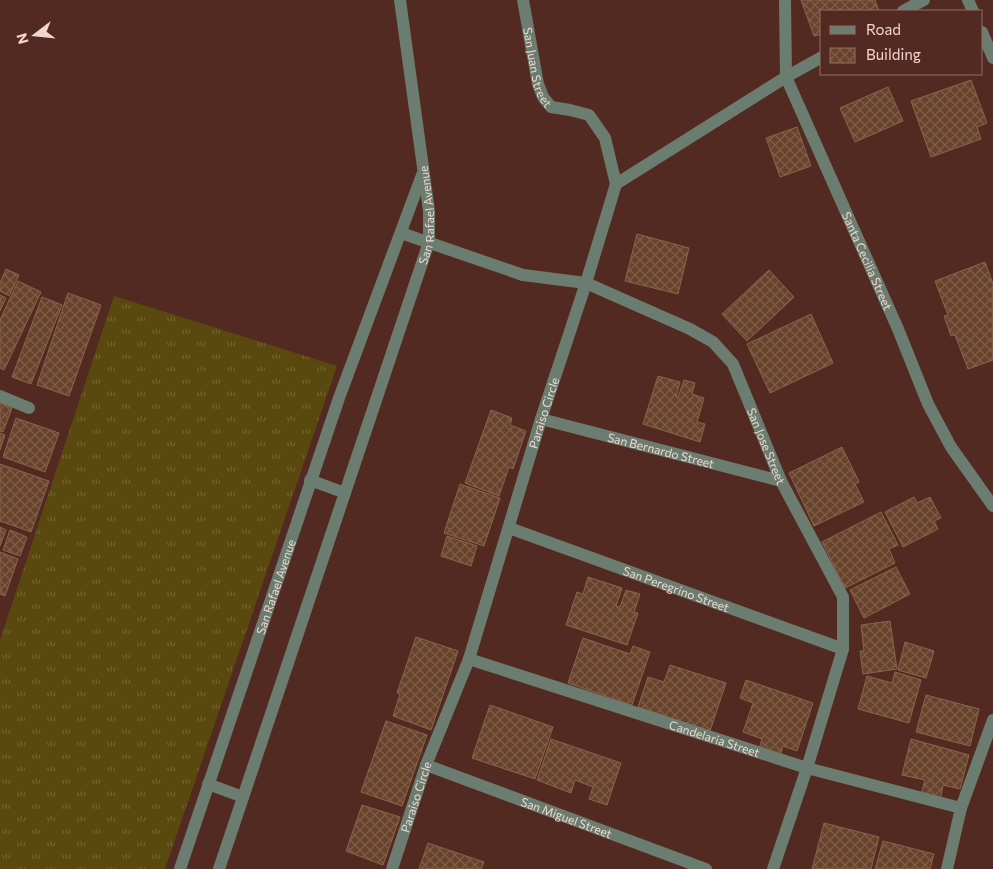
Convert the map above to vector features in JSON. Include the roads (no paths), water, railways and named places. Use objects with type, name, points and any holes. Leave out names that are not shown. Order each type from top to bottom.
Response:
[{"type":"street","points":[[400,0],[422,175]]},
{"type":"street","name":"San Juan Street","points":[[523,0],[534,68],[543,97],[551,107],[589,115],[605,138],[616,184]]},
{"type":"street","name":"Santa Cecilia Street","points":[[785,0],[786,76],[898,329],[928,404],[951,446],[993,506]]},
{"type":"street","points":[[906,10],[924,0]]},
{"type":"street","points":[[983,34],[993,58]]},
{"type":"street","points":[[616,184],[786,76],[820,58]]},
{"type":"street","name":"San Rafael Avenue","points":[[180,869],[310,480],[359,341],[422,175]]},
{"type":"street","name":"San Rafael Avenue","points":[[219,869],[429,242],[429,210],[422,175]]},
{"type":"street","name":"Paraiso Circle","points":[[392,869],[426,765],[469,658],[616,184]]},
{"type":"street","name":"San Jose Street","points":[[400,233],[523,275],[586,283],[690,329],[713,342],[733,364],[781,482],[842,597],[843,649],[807,768],[773,869]]},
{"type":"street","points":[[0,396],[29,408]]},
{"type":"street","name":"San Bernardo Street","points":[[542,419],[781,482]]},
{"type":"street","points":[[310,480],[345,493]]},
{"type":"street","name":"San Peregrino Street","points":[[509,528],[843,649]]},
{"type":"street","name":"Candelaria Street","points":[[469,658],[807,768],[961,808]]},
{"type":"street","points":[[948,869],[961,808],[993,720]]},
{"type":"street","name":"San Miguel Street","points":[[426,765],[706,869]]},
{"type":"street","points":[[208,784],[242,797]]}]
